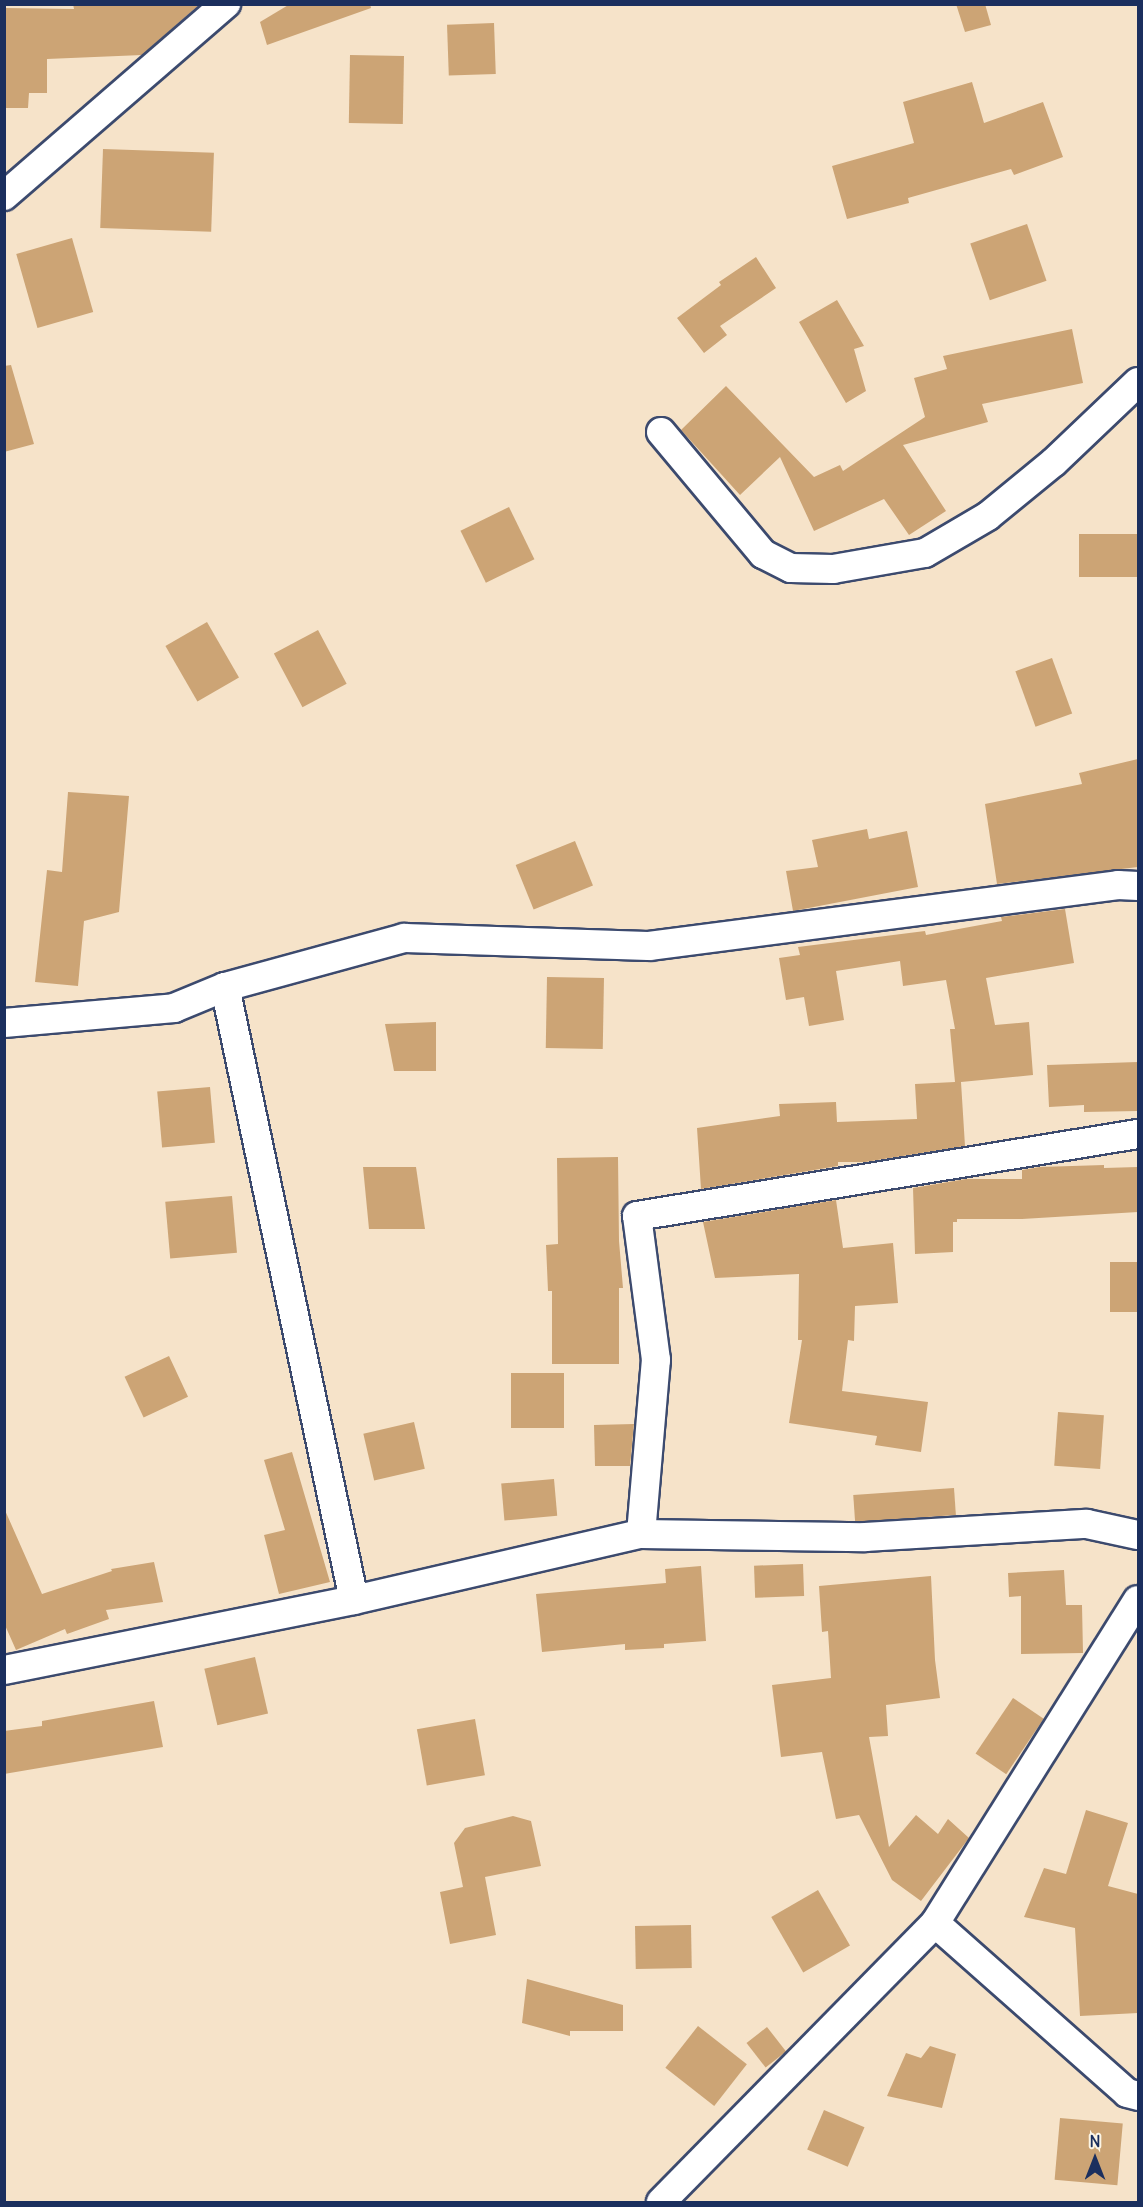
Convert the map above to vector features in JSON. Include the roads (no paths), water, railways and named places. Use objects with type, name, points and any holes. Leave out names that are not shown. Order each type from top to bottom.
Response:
[{"type":"street","points":[[4,196],[226,4]]},
{"type":"street","points":[[661,432],[764,554],[791,568],[833,569],[925,553],[988,516],[1054,462],[1138,382]]},
{"type":"street","points":[[4,1023],[174,1008],[225,987],[404,938],[649,946],[1118,885],[1138,886]]},
{"type":"street","points":[[225,987],[354,1600]]},
{"type":"street","points":[[641,1534],[656,1360],[637,1216],[1138,1134]]},
{"type":"street","points":[[4,1670],[354,1600],[641,1534],[865,1536],[1087,1524],[1138,1535]]},
{"type":"street","points":[[661,2202],[935,1923],[1138,1600]]},
{"type":"street","points":[[935,1923],[1127,2093],[1138,2096]]}]
